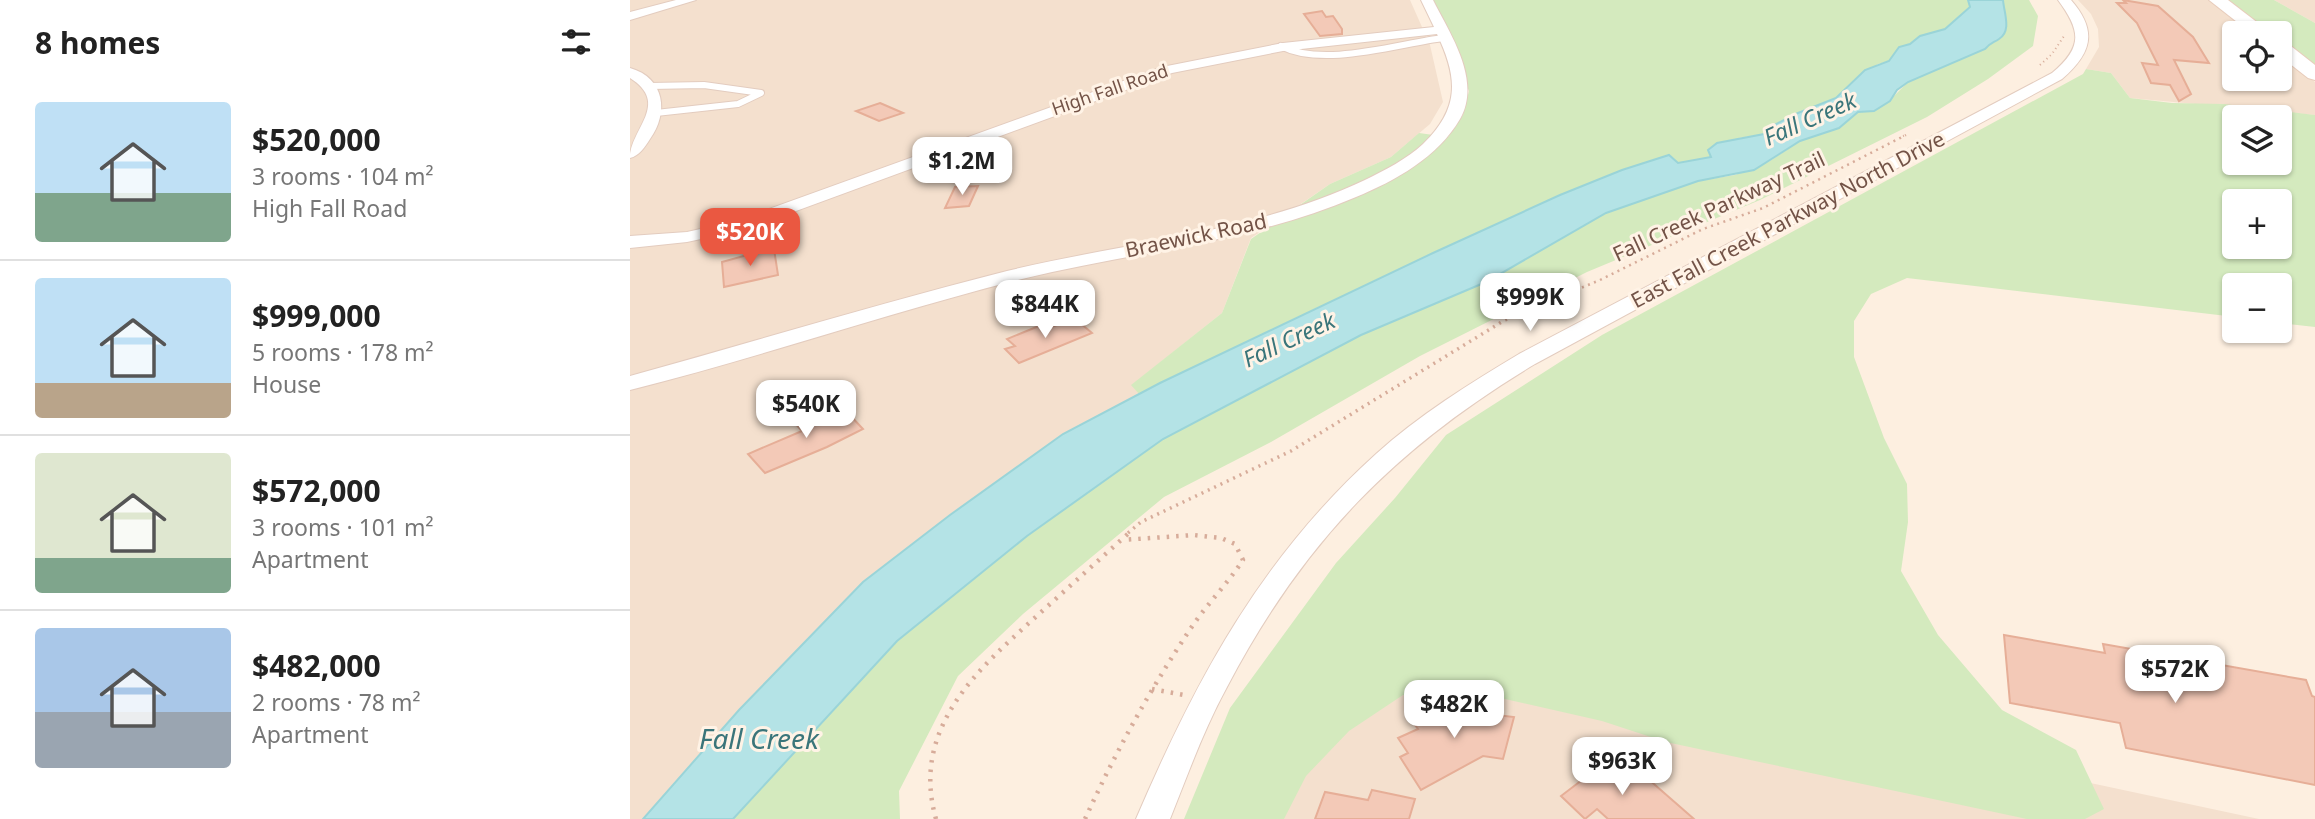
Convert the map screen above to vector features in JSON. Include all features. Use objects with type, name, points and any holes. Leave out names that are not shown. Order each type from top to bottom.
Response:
[{"type":"main road","points":[[2217,0],[2246,21]]},
{"type":"main road","points":[[2292,56],[2315,74]]},
{"type":"street","points":[[630,16],[691,0]]},
{"type":"street","name":"Braewick Road","points":[[630,383],[1024,272],[1243,228],[1340,197],[1388,174],[1439,137],[1452,121],[1459,105],[1462,87],[1457,69],[1427,0]]},
{"type":"street","name":"East Fall Creek Parkway North Drive","points":[[1153,819],[1206,700],[1246,628],[1315,533],[1344,500],[1421,429],[1466,396],[1527,359],[2057,76],[2074,61],[2083,38],[2078,17],[2064,0]]},
{"type":"street","name":"High Fall Road","points":[[630,242],[687,237],[741,225],[1139,79],[1209,59],[1281,46],[1442,34]]},
{"type":"street","points":[[630,72],[650,86],[656,101],[656,113],[649,130],[630,153]]},
{"type":"lane","points":[[650,86],[704,85],[761,93],[738,104],[656,113]]},
{"type":"path","points":[[2036,68],[2056,49],[2066,30]]},
{"type":"path","name":"Fall Creek Parkway Trail","points":[[936,819],[930,798],[929,776],[933,751],[943,722],[959,694],[978,671],[1141,522],[1291,451],[1505,320],[1590,285],[1690,235],[1763,208],[1916,131]]},
{"type":"path","points":[[1085,819],[1114,757],[1152,689],[1193,625],[1243,560],[1240,549],[1234,543],[1218,538],[1120,540]]},
{"type":"path","points":[[1152,689],[1206,700]]},
{"type":"shaded area","points":[[630,0],[1410,0],[1430,45],[1443,102],[1430,124],[1391,157],[1330,184],[1251,238],[1222,313],[1132,385],[1139,394],[1063,434],[950,515],[863,582],[739,710],[643,819],[630,819]]},
{"type":"shaded area","points":[[2078,0],[2209,0],[2236,21],[2222,21],[2222,91],[2292,91],[2292,64],[2315,82],[2315,115],[2292,113],[2292,105],[2222,106],[2130,98],[2111,73],[2086,69],[2099,47],[2098,29],[2091,14]]},
{"type":"shaded area","points":[[2274,0],[2315,0],[2315,23]]},
{"type":"shaded area","points":[[1330,621],[2259,819],[1237,819]]},
{"type":"green space","points":[[1433,0],[1968,0],[1970,7],[1945,29],[1920,36],[1910,44],[1899,47],[1889,61],[1878,64],[1855,79],[1836,98],[1774,125],[1764,134],[1739,138],[1711,157],[1560,195],[1139,394],[1131,385],[1222,313],[1251,239],[1330,184],[1391,157],[1419,133],[1448,137],[1463,115],[1469,91]]},
{"type":"green space","points":[[2003,0],[2029,0],[2038,16],[2033,46],[1988,79],[1927,117],[1760,200],[1587,272],[1420,356],[1271,442],[1164,497],[1023,614],[958,676],[899,791],[900,819],[733,819],[897,641],[1027,536],[1163,439],[1361,335],[1486,282],[1606,213],[1698,181],[1735,175],[1770,161],[1800,141],[1839,128],[1858,112],[1874,111],[1889,101],[1908,82],[1985,49],[2003,36],[2006,16]]},
{"type":"green space","points":[[2226,0],[2274,0],[2315,23],[2315,69],[2292,51],[2292,21],[2253,21]]},
{"type":"green space","points":[[2086,69],[2111,73],[2130,98],[2172,103],[2232,105],[2222,105],[2222,175],[2292,175],[2292,112],[2315,115],[2315,327],[2292,324],[2292,273],[2222,273],[2222,315],[1907,278],[1871,294],[1854,321],[1854,357],[1884,438],[1907,484],[1908,522],[1901,571],[1938,635],[2002,710],[2076,750],[2104,809],[2085,819],[2027,819],[1666,742],[1602,721],[1496,697],[1403,695],[1349,731],[1306,776],[1284,819],[1184,819],[1230,708],[1336,563],[1395,498],[1446,435],[1602,335],[2083,74]]},
{"type":"water","name":"Fall Creek","points":[[1968,0],[2003,0],[2005,31],[2003,36],[1985,49],[1908,82],[1897,90],[1890,101],[1874,111],[1858,112],[1839,128],[1800,141],[1754,170],[1698,181],[1606,213],[1486,282],[1361,335],[1163,439],[1027,536],[897,641],[733,819],[643,819],[739,710],[863,582],[950,515],[1063,434],[1160,383],[1560,195],[1622,170],[1669,155],[1678,163],[1711,157],[1708,150],[1717,143],[1764,134],[1774,125],[1798,113],[1836,98],[1865,70],[1889,61],[1899,47],[1910,44],[1920,36],[1945,29],[1970,7]]},
{"type":"building","points":[[2123,0],[2158,6],[2193,37],[2209,63],[2174,60],[2191,94],[2179,101],[2170,85],[2151,83],[2142,63],[2158,65],[2137,23],[2117,3],[2126,3]]},
{"type":"building","points":[[1322,11],[1326,17],[1333,16],[1342,29],[1342,34],[1320,36],[1304,14]]},
{"type":"building","points":[[880,103],[903,113],[879,121],[856,111]]},
{"type":"building","points":[[978,186],[969,206],[945,208],[955,187]]},
{"type":"building","points":[[774,249],[778,275],[724,287],[722,262]]},
{"type":"building","points":[[1074,318],[1092,333],[1019,363],[1005,349],[1015,346],[1007,339],[1039,326],[1044,330]]},
{"type":"building","points":[[846,411],[863,429],[827,447],[765,473],[748,454],[802,431],[794,422],[817,412],[825,420]]},
{"type":"building","points":[[2004,635],[2105,653],[2103,644],[2306,680],[2312,696],[2315,697],[2315,785],[2126,748],[2120,723],[2010,703]]},
{"type":"building","points":[[1472,692],[1488,714],[1514,717],[1503,759],[1483,756],[1421,790],[1400,757],[1408,753],[1398,738],[1418,729],[1412,721]]},
{"type":"building","points":[[1618,761],[1633,775],[1639,771],[1694,819],[1608,819],[1597,809],[1585,819],[1561,796],[1599,767],[1605,772]]},
{"type":"building","points":[[1372,790],[1415,799],[1409,819],[1315,819],[1325,792],[1368,800]]}]
